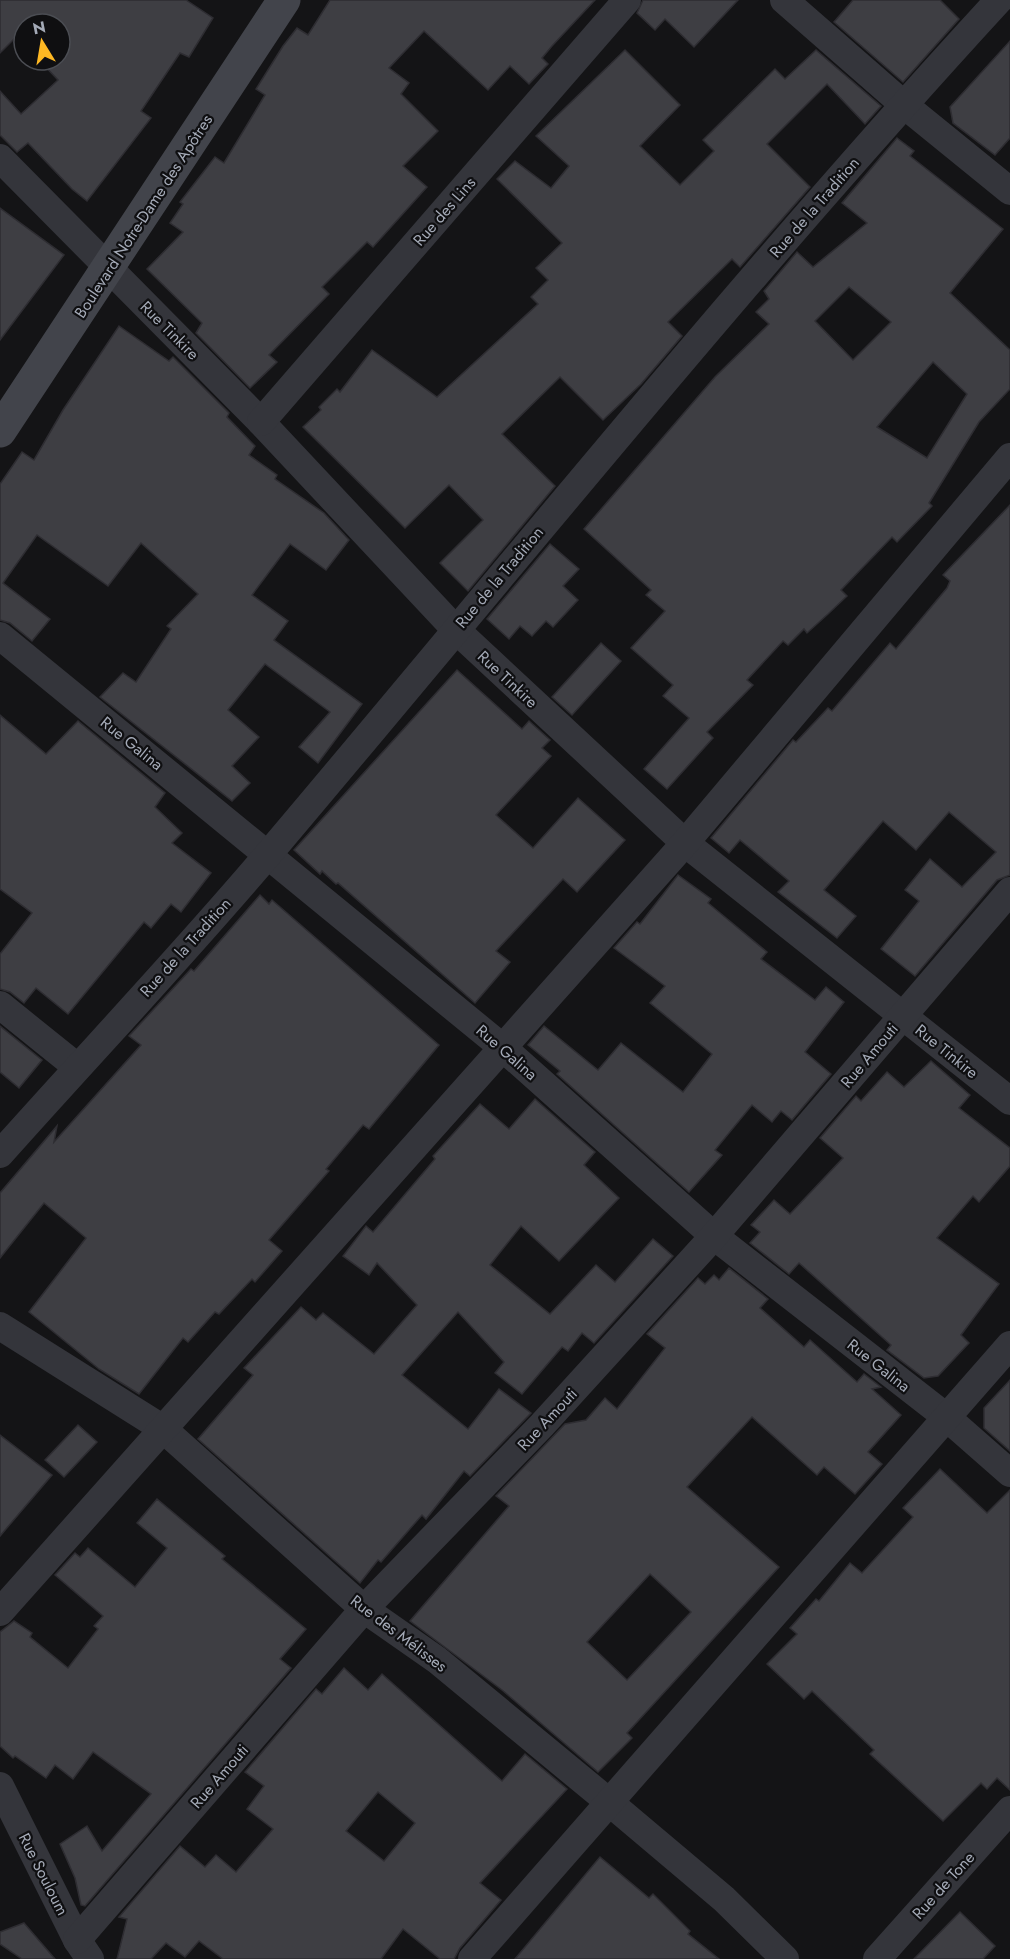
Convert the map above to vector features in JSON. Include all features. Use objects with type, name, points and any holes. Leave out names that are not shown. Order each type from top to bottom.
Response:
[{"type":"street","name":"Boulevard Notre-Dame des Apôtres","points":[[0,431],[284,0]]},
{"type":"street","name":"Rue des Lins","points":[[261,422],[627,0]]},
{"type":"street","points":[[784,0],[903,104],[1010,191]]},
{"type":"street","name":"Rue de la Tradition","points":[[0,1154],[268,854],[666,378],[903,104],[999,0]]},
{"type":"street","name":"Rue Tinkire","points":[[0,158],[261,422],[455,629],[685,843],[1010,1101]]},
{"type":"street","points":[[0,1612],[685,843],[1010,457]]},
{"type":"street","name":"Rue Galina","points":[[0,636],[502,1047],[714,1236],[945,1416],[1010,1473]]},
{"type":"street","name":"Rue Amouti","points":[[84,1949],[364,1609],[542,1425],[714,1236],[1010,891]]},
{"type":"street","points":[[0,1005],[77,1067]]},
{"type":"street","name":"Rue des Mélisses","points":[[0,1326],[162,1428],[364,1609],[437,1660],[609,1802],[724,1899],[785,1959]]},
{"type":"street","points":[[472,1959],[945,1416],[1010,1345]]},
{"type":"street","name":"Rue Souloum","points":[[0,1786],[84,1949]]},
{"type":"street","name":"Rue de Tone","points":[[877,1959],[1010,1810]]},
{"type":"building","points":[[0,0],[186,0],[213,18],[189,57],[180,53],[141,111],[151,118],[87,201],[72,189],[28,143],[17,152],[0,135],[0,91],[21,114],[58,80],[50,72],[72,72],[72,12],[12,12],[12,41],[0,53]]},
{"type":"building","points":[[330,0],[595,0],[542,58],[548,64],[529,84],[510,66],[488,90],[424,31],[389,68],[409,83],[401,94],[438,131],[403,166],[427,187],[373,247],[367,242],[322,287],[329,294],[269,355],[277,362],[250,388],[196,333],[202,323],[147,269],[183,232],[170,223],[183,204],[180,202],[215,157],[224,163],[265,95],[256,89],[283,46],[297,28],[308,35]]},
{"type":"building","points":[[643,0],[738,0],[694,47],[665,19],[655,30],[637,13]]},
{"type":"building","points":[[853,0],[940,0],[959,19],[903,82],[834,22]]},
{"type":"building","points":[[1010,41],[1010,138],[995,155],[953,123],[950,107]]},
{"type":"building","points":[[625,50],[680,105],[640,146],[680,185],[714,151],[703,140],[775,69],[785,79],[816,50],[881,106],[865,124],[827,84],[767,144],[810,187],[740,267],[732,259],[668,322],[682,336],[641,384],[603,420],[560,377],[502,434],[555,486],[468,591],[440,563],[483,520],[449,485],[405,528],[303,427],[321,410],[319,407],[337,389],[340,392],[372,350],[437,397],[538,304],[531,297],[548,280],[536,268],[562,243],[497,179],[515,161],[551,188],[569,166],[536,136]]},
{"type":"building","points":[[897,138],[914,151],[910,156],[1003,229],[950,293],[1010,350],[1010,389],[979,422],[929,503],[932,506],[897,542],[892,537],[841,590],[847,596],[828,614],[807,633],[804,629],[788,645],[783,641],[747,680],[753,685],[707,732],[713,738],[667,789],[644,769],[689,718],[663,696],[673,685],[631,648],[665,611],[646,595],[651,590],[584,529],[715,377],[769,324],[756,312],[769,299],[764,291],[797,252],[813,267],[867,223],[842,203]],"holes":[[[849,287],[891,322],[853,360],[815,321]],[[933,362],[967,394],[927,458],[877,427]]]},
{"type":"building","points":[[0,208],[64,255],[0,340]]},
{"type":"building","points":[[119,326],[169,361],[173,357],[229,413],[227,417],[255,446],[249,455],[277,475],[275,479],[324,513],[349,540],[326,570],[290,544],[252,595],[288,621],[274,640],[362,704],[318,763],[299,747],[330,712],[265,664],[228,710],[259,737],[232,766],[250,783],[232,801],[100,697],[123,673],[136,682],[171,629],[167,626],[198,594],[141,543],[108,586],[37,535],[3,583],[50,619],[32,641],[10,623],[0,620],[0,484],[22,452],[34,460],[63,410]]},
{"type":"building","points":[[1010,505],[1010,875],[997,880],[915,976],[881,949],[919,901],[905,890],[930,859],[962,887],[996,852],[949,812],[916,850],[883,821],[824,890],[856,916],[837,938],[778,892],[789,881],[740,840],[729,853],[711,838],[793,740],[796,742],[828,708],[832,711],[890,643],[896,649],[947,588],[950,581],[943,575]]},
{"type":"building","points":[[550,544],[579,569],[563,586],[578,600],[553,627],[546,621],[532,636],[520,626],[509,639],[487,619]]},
{"type":"building","points":[[601,643],[621,661],[572,715],[552,697]]},
{"type":"building","points":[[457,670],[522,729],[529,721],[550,740],[542,748],[551,756],[496,815],[533,848],[578,798],[625,840],[577,892],[563,879],[496,951],[510,962],[475,1003],[338,883],[336,884],[322,871],[320,874],[294,850]]},
{"type":"building","points":[[0,715],[46,754],[78,721],[165,793],[155,807],[182,833],[172,843],[211,873],[181,912],[171,904],[151,928],[144,922],[68,1014],[36,988],[24,1003],[10,992],[0,989],[0,954],[32,913],[0,889]]},
{"type":"building","points":[[678,875],[711,899],[708,903],[767,952],[761,959],[815,1000],[826,987],[844,1002],[805,1052],[831,1074],[792,1120],[781,1111],[772,1122],[752,1105],[715,1150],[722,1155],[689,1192],[557,1074],[560,1071],[528,1045],[544,1026],[598,1070],[621,1043],[683,1092],[712,1054],[650,1003],[665,986],[614,948],[637,922],[640,924]]},
{"type":"building","points":[[260,895],[269,904],[272,900],[439,1045],[369,1129],[363,1125],[326,1169],[329,1171],[269,1240],[282,1251],[255,1282],[252,1279],[219,1314],[215,1312],[188,1342],[183,1338],[139,1394],[99,1369],[29,1312],[86,1238],[44,1203],[0,1258],[0,1193],[57,1126],[54,1142],[141,1045],[129,1036],[191,969],[194,971]]},
{"type":"building","points":[[0,1026],[42,1060],[19,1088],[0,1072]]},
{"type":"building","points":[[931,1061],[970,1095],[959,1108],[1010,1148],[1010,1166],[979,1202],[973,1196],[937,1238],[999,1284],[961,1335],[969,1343],[938,1376],[924,1378],[887,1350],[891,1345],[799,1263],[789,1274],[750,1243],[760,1232],[751,1225],[774,1200],[790,1214],[843,1158],[820,1138],[856,1096],[861,1101],[887,1072],[904,1087]]},
{"type":"building","points":[[535,1099],[595,1152],[584,1165],[619,1198],[559,1261],[521,1226],[490,1265],[550,1314],[596,1265],[615,1282],[653,1239],[673,1256],[594,1343],[582,1333],[568,1351],[562,1347],[522,1394],[495,1373],[504,1362],[458,1312],[402,1375],[468,1429],[499,1389],[531,1413],[470,1476],[464,1471],[426,1519],[422,1515],[381,1562],[378,1560],[360,1583],[198,1439],[253,1375],[244,1368],[301,1307],[316,1320],[323,1313],[374,1354],[417,1305],[377,1263],[369,1275],[343,1256],[366,1226],[373,1232],[435,1159],[433,1156],[480,1104],[509,1129]]},
{"type":"building","points":[[729,1268],[768,1299],[760,1308],[804,1347],[810,1340],[857,1382],[864,1374],[881,1387],[872,1389],[901,1415],[868,1452],[882,1464],[855,1494],[824,1467],[817,1475],[752,1417],[687,1487],[779,1567],[627,1733],[632,1738],[598,1772],[502,1690],[410,1621],[509,1506],[496,1496],[565,1424],[586,1420],[605,1398],[617,1409],[665,1348],[647,1334],[698,1278],[705,1284],[714,1275],[719,1280]],"holes":[[[650,1574],[691,1612],[627,1680],[587,1642]]]},
{"type":"building","points":[[1010,1380],[1010,1451],[984,1428],[984,1408]]},
{"type":"building","points":[[78,1425],[97,1442],[64,1477],[45,1460]]},
{"type":"building","points":[[0,1435],[52,1475],[0,1536]]},
{"type":"building","points":[[940,1469],[987,1513],[1010,1490],[1010,1790],[997,1778],[987,1789],[981,1783],[943,1821],[870,1754],[874,1750],[812,1691],[804,1699],[767,1664],[797,1634],[790,1628],[816,1599],[819,1601],[850,1563],[862,1573],[913,1517],[903,1508]]},
{"type":"building","points":[[157,1499],[225,1556],[222,1559],[306,1629],[280,1659],[291,1668],[85,1906],[81,1905],[75,1878],[60,1844],[87,1826],[102,1851],[151,1794],[93,1752],[73,1779],[55,1765],[46,1778],[15,1756],[13,1758],[0,1746],[0,1632],[14,1621],[32,1633],[30,1637],[68,1668],[98,1629],[94,1626],[103,1616],[55,1575],[75,1553],[80,1557],[88,1548],[135,1587],[167,1548],[137,1523]]},
{"type":"building","points":[[344,1668],[368,1690],[382,1674],[502,1781],[525,1754],[567,1789],[480,1883],[501,1900],[460,1948],[454,1959],[440,1959],[403,1929],[381,1959],[223,1959],[199,1941],[185,1957],[166,1943],[151,1959],[117,1959],[127,1919],[119,1917],[180,1846],[205,1867],[216,1855],[236,1872],[273,1829],[247,1809],[264,1786],[245,1772],[316,1689],[322,1694]],"holes":[[[378,1792],[415,1823],[384,1861],[346,1831]]]},
{"type":"building","points":[[600,1857],[649,1898],[653,1894],[690,1931],[688,1934],[719,1959],[515,1959]]},
{"type":"building","points":[[960,1912],[995,1946],[983,1959],[914,1959]]},
{"type":"building","points":[[24,1923],[55,1959],[22,1959],[0,1944],[0,1932]]}]
